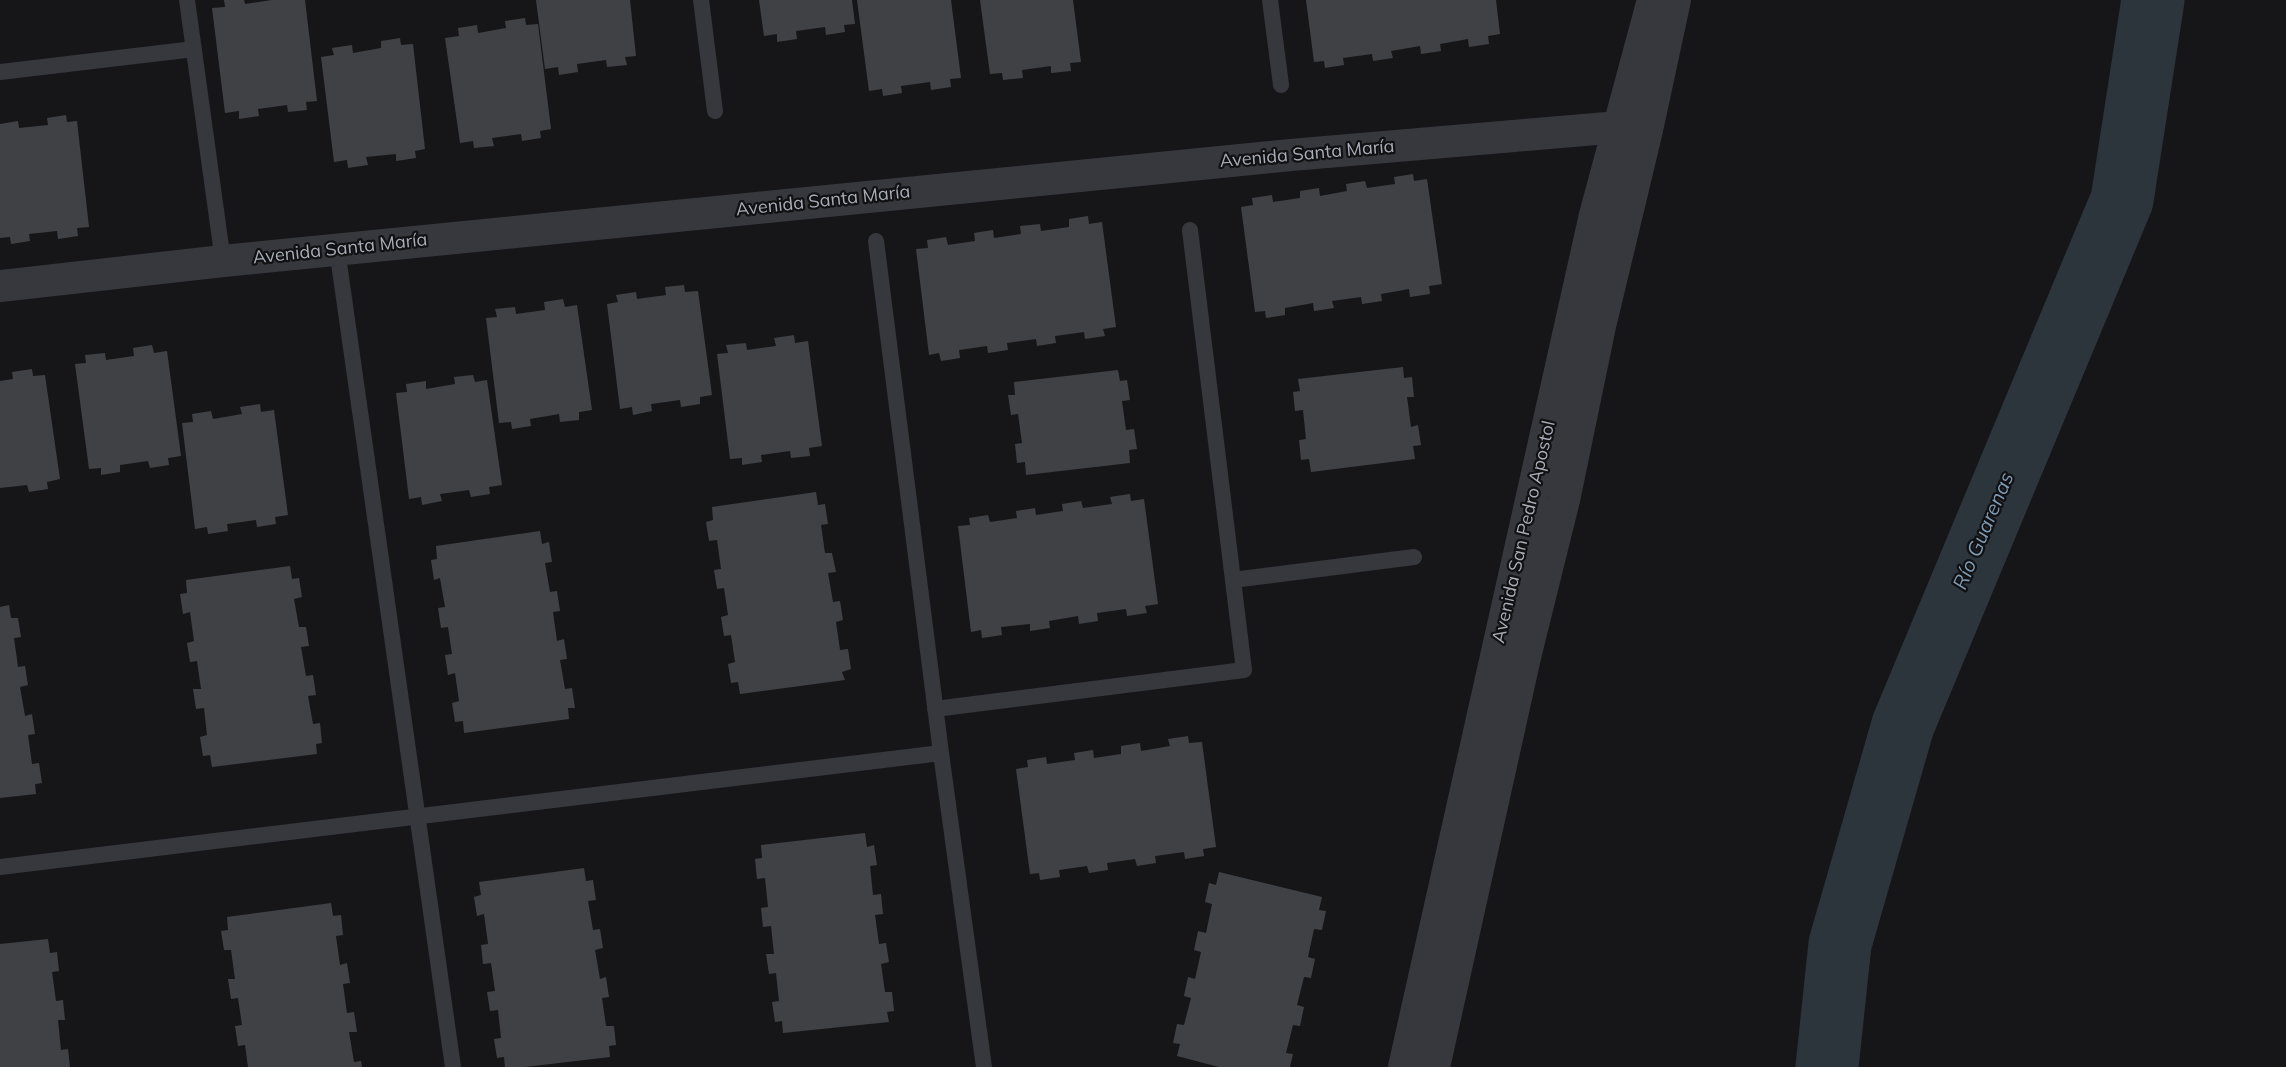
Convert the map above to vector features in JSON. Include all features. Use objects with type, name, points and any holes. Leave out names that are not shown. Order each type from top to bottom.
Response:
[{"type":"street","name":"Avenida San Pedro Apostol","points":[[1434,1067],[1523,668],[1564,500],[1600,326],[1653,0]]},
{"type":"street","name":"Avenida San Pedro Apostol","points":[[1404,1067],[1595,215],[1633,129],[1675,0]]},
{"type":"street","name":"Avenida Santa María","points":[[0,286],[337,249],[1291,155],[1633,129]]},
{"type":"lane","points":[[187,0],[223,261]]},
{"type":"lane","points":[[701,0],[715,111]]},
{"type":"lane","points":[[1270,0],[1281,85]]},
{"type":"lane","points":[[0,72],[194,49]]},
{"type":"lane","points":[[935,709],[1244,670],[1190,230]]},
{"type":"lane","points":[[876,241],[935,709],[984,1067]]},
{"type":"lane","points":[[337,249],[453,1067]]},
{"type":"lane","points":[[1233,580],[1414,557]]},
{"type":"lane","points":[[0,867],[941,753]]},
{"type":"building","points":[[224,0],[244,0],[245,4],[272,0],[305,0],[317,101],[306,102],[307,110],[288,112],[287,105],[258,109],[259,116],[239,119],[239,111],[225,113],[212,8],[225,7]]},
{"type":"building","points":[[536,0],[630,0],[636,56],[625,57],[627,65],[607,67],[606,60],[577,64],[578,72],[559,75],[558,67],[545,69]]},
{"type":"building","points":[[759,0],[852,0],[855,24],[844,25],[845,32],[826,35],[825,27],[796,31],[797,39],[777,42],[777,34],[764,36]]},
{"type":"building","points":[[857,0],[951,0],[961,78],[950,79],[951,87],[931,90],[930,82],[901,86],[902,93],[883,96],[882,89],[869,91]]},
{"type":"building","points":[[980,0],[1073,0],[1081,62],[1070,63],[1071,71],[1051,73],[1051,66],[1022,70],[1023,78],[1003,80],[1002,73],[990,74]]},
{"type":"building","points":[[1306,0],[1496,0],[1500,34],[1488,36],[1489,44],[1469,47],[1468,39],[1440,44],[1441,51],[1421,54],[1420,46],[1391,51],[1393,58],[1373,61],[1372,54],[1343,58],[1344,65],[1325,68],[1324,61],[1314,62]]},
{"type":"building","points":[[525,18],[526,25],[538,24],[551,129],[540,131],[541,138],[522,141],[521,134],[492,138],[494,146],[474,148],[473,141],[460,143],[445,38],[459,36],[458,28],[477,25],[478,33],[506,28],[505,21]]},
{"type":"building","points":[[400,38],[401,45],[413,44],[425,149],[415,151],[416,158],[396,161],[396,154],[366,157],[368,165],[348,168],[347,160],[334,162],[321,57],[334,55],[332,48],[352,45],[353,53],[381,48],[381,41]]},
{"type":"building","points":[[66,115],[67,122],[77,121],[89,227],[77,228],[78,236],[58,239],[57,231],[29,234],[30,241],[11,244],[10,237],[0,238],[0,124],[18,121],[19,128],[48,125],[47,118]]},
{"type":"building","points":[[1413,174],[1414,181],[1427,179],[1442,284],[1429,286],[1430,294],[1410,297],[1409,289],[1381,294],[1382,301],[1362,304],[1361,297],[1332,301],[1334,308],[1314,311],[1313,303],[1285,308],[1285,315],[1266,318],[1265,311],[1255,312],[1241,207],[1253,205],[1252,198],[1272,195],[1273,202],[1300,198],[1300,191],[1319,188],[1320,196],[1347,191],[1346,184],[1365,181],[1367,188],[1395,184],[1394,177]]},
{"type":"building","points":[[1088,216],[1089,224],[1102,222],[1116,327],[1103,329],[1105,336],[1085,339],[1084,332],[1055,336],[1056,343],[1037,346],[1036,339],[1007,343],[1008,350],[988,353],[987,346],[959,350],[960,358],[941,361],[939,353],[929,355],[916,249],[928,248],[927,240],[946,237],[948,245],[975,241],[974,233],[993,230],[994,238],[1021,234],[1020,226],[1040,224],[1041,231],[1069,227],[1069,219]]},
{"type":"building","points":[[684,285],[685,292],[698,291],[712,395],[700,397],[700,404],[681,407],[680,400],[651,404],[652,411],[633,415],[632,407],[620,409],[607,304],[618,302],[616,295],[636,292],[637,299],[666,295],[665,287]]},
{"type":"building","points":[[563,299],[565,307],[577,305],[592,410],[579,412],[579,420],[560,422],[559,414],[530,419],[531,426],[512,429],[511,422],[499,423],[486,318],[497,317],[495,309],[515,307],[516,314],[545,310],[544,302]]},
{"type":"building","points":[[794,335],[795,343],[808,341],[822,446],[809,448],[810,456],[791,458],[790,451],[761,455],[762,462],[742,465],[742,458],[730,459],[717,354],[728,353],[726,345],[746,343],[747,350],[776,346],[774,338]]},
{"type":"building","points":[[152,345],[154,353],[167,351],[181,456],[168,458],[169,465],[150,468],[148,461],[120,465],[120,472],[101,475],[101,468],[89,469],[75,364],[86,363],[85,355],[105,353],[106,360],[134,356],[133,348]]},
{"type":"building","points":[[1403,367],[1404,378],[1412,377],[1414,397],[1407,397],[1411,427],[1418,425],[1421,445],[1413,446],[1415,459],[1311,472],[1309,459],[1301,460],[1299,440],[1306,439],[1303,410],[1295,411],[1293,392],[1300,391],[1298,379]]},
{"type":"building","points":[[32,369],[33,376],[45,375],[60,479],[47,482],[48,489],[29,492],[27,485],[0,488],[0,381],[13,379],[12,372]]},
{"type":"building","points":[[1118,370],[1120,381],[1127,380],[1130,400],[1122,401],[1126,430],[1134,429],[1137,449],[1129,450],[1130,463],[1026,475],[1025,462],[1017,463],[1015,444],[1022,443],[1018,414],[1011,415],[1008,395],[1015,395],[1014,382]]},
{"type":"building","points":[[473,375],[475,382],[487,380],[502,485],[489,487],[490,494],[471,497],[469,490],[440,494],[442,501],[422,505],[421,497],[409,499],[396,393],[407,392],[406,384],[426,381],[426,389],[455,384],[454,377]]},
{"type":"building","points":[[260,404],[261,412],[274,410],[288,515],[275,517],[276,524],[257,527],[256,520],[227,524],[228,531],[208,534],[207,527],[195,529],[182,423],[193,422],[192,414],[211,411],[213,419],[242,414],[240,407]]},
{"type":"building","points":[[816,492],[818,505],[825,504],[828,524],[821,525],[825,553],[832,553],[836,572],[828,573],[833,602],[840,601],[843,620],[836,622],[840,650],[848,649],[851,669],[842,672],[845,680],[740,694],[738,682],[731,683],[728,664],[735,662],[731,635],[724,636],[721,617],[728,615],[724,588],[717,589],[714,570],[721,569],[717,540],[709,541],[706,522],[713,520],[712,507]]},
{"type":"building","points":[[1130,494],[1131,501],[1144,499],[1158,604],[1145,606],[1147,613],[1127,616],[1126,609],[1097,613],[1098,621],[1079,624],[1078,616],[1049,621],[1050,628],[1030,631],[1030,624],[1001,627],[1002,635],[982,638],[981,630],[971,632],[958,526],[970,525],[969,518],[988,515],[990,522],[1017,518],[1016,511],[1035,508],[1036,515],[1063,511],[1062,504],[1081,501],[1083,508],[1112,504],[1110,497]]},
{"type":"building","points":[[540,531],[542,544],[549,542],[552,562],[545,563],[550,592],[557,591],[560,611],[553,612],[557,641],[564,639],[567,659],[560,660],[565,689],[572,688],[575,708],[568,708],[569,719],[464,733],[463,721],[455,722],[452,703],[459,701],[455,673],[448,675],[445,655],[452,654],[448,627],[441,628],[438,608],[445,607],[440,578],[434,580],[431,560],[437,559],[436,546]]},
{"type":"building","points":[[290,566],[292,579],[299,578],[302,597],[294,599],[299,627],[306,627],[309,646],[301,647],[306,676],[313,675],[316,695],[308,696],[313,724],[320,723],[322,743],[316,744],[317,754],[212,767],[210,755],[203,756],[200,737],[207,735],[204,708],[196,709],[193,689],[201,689],[197,661],[190,662],[187,643],[194,641],[190,612],[183,614],[180,594],[187,593],[186,580]]},
{"type":"building","points":[[9,605],[11,618],[18,618],[21,637],[14,638],[18,667],[25,666],[28,685],[20,687],[25,716],[32,714],[35,734],[28,735],[32,764],[39,763],[42,783],[35,784],[36,794],[0,798],[0,607]]},
{"type":"building","points":[[1188,736],[1189,743],[1202,742],[1216,847],[1203,849],[1204,856],[1185,859],[1184,852],[1155,856],[1156,863],[1137,866],[1135,859],[1107,863],[1108,870],[1089,873],[1087,866],[1059,870],[1060,877],[1040,880],[1039,873],[1030,874],[1016,769],[1028,767],[1027,760],[1046,757],[1047,764],[1075,760],[1074,753],[1093,750],[1094,758],[1121,754],[1121,746],[1140,743],[1141,751],[1170,746],[1168,739]]},
{"type":"building","points":[[865,833],[867,847],[874,845],[877,865],[870,866],[873,895],[881,894],[883,914],[875,915],[879,944],[886,943],[889,962],[881,964],[885,992],[892,992],[894,1011],[887,1012],[889,1022],[783,1033],[782,1021],[775,1022],[772,1002],[779,1001],[776,973],[769,974],[766,954],[774,954],[771,926],[763,927],[761,908],[768,907],[765,878],[757,879],[755,859],[762,858],[761,845]]},
{"type":"building","points":[[584,868],[586,881],[593,880],[596,900],[588,901],[593,930],[600,929],[603,948],[595,950],[600,979],[606,977],[609,997],[602,998],[606,1026],[614,1026],[616,1045],[609,1046],[610,1057],[525,1067],[505,1067],[504,1057],[497,1058],[494,1039],[501,1038],[498,1010],[490,1011],[487,992],[495,991],[491,963],[483,964],[481,945],[488,944],[484,914],[477,916],[474,897],[481,895],[479,882]]},
{"type":"building","points":[[1219,872],[1322,897],[1319,910],[1326,911],[1322,930],[1314,929],[1308,957],[1315,959],[1311,978],[1304,977],[1297,1005],[1304,1007],[1300,1026],[1293,1025],[1286,1053],[1293,1054],[1290,1067],[1219,1067],[1177,1056],[1180,1044],[1173,1043],[1177,1024],[1184,1025],[1191,998],[1184,996],[1188,977],[1195,979],[1201,952],[1194,950],[1198,931],[1206,933],[1212,904],[1205,902],[1209,883],[1216,885]]},
{"type":"building","points":[[331,903],[333,916],[341,915],[343,935],[336,936],[340,965],[347,963],[350,983],[343,984],[347,1013],[354,1012],[357,1032],[349,1032],[354,1062],[361,1061],[362,1067],[248,1067],[245,1045],[238,1046],[235,1026],[242,1025],[238,998],[231,999],[228,979],[235,979],[231,950],[224,950],[221,931],[228,930],[227,917]]},
{"type":"building","points":[[48,939],[50,953],[57,952],[59,971],[52,972],[56,1001],[63,1000],[65,1020],[58,1020],[61,1050],[68,1049],[70,1067],[0,1067],[0,944]]},
{"type":"waterway","name":"Río Guarenas","points":[[1827,1067],[1840,944],[1903,725],[2122,200],[2153,0]]}]
